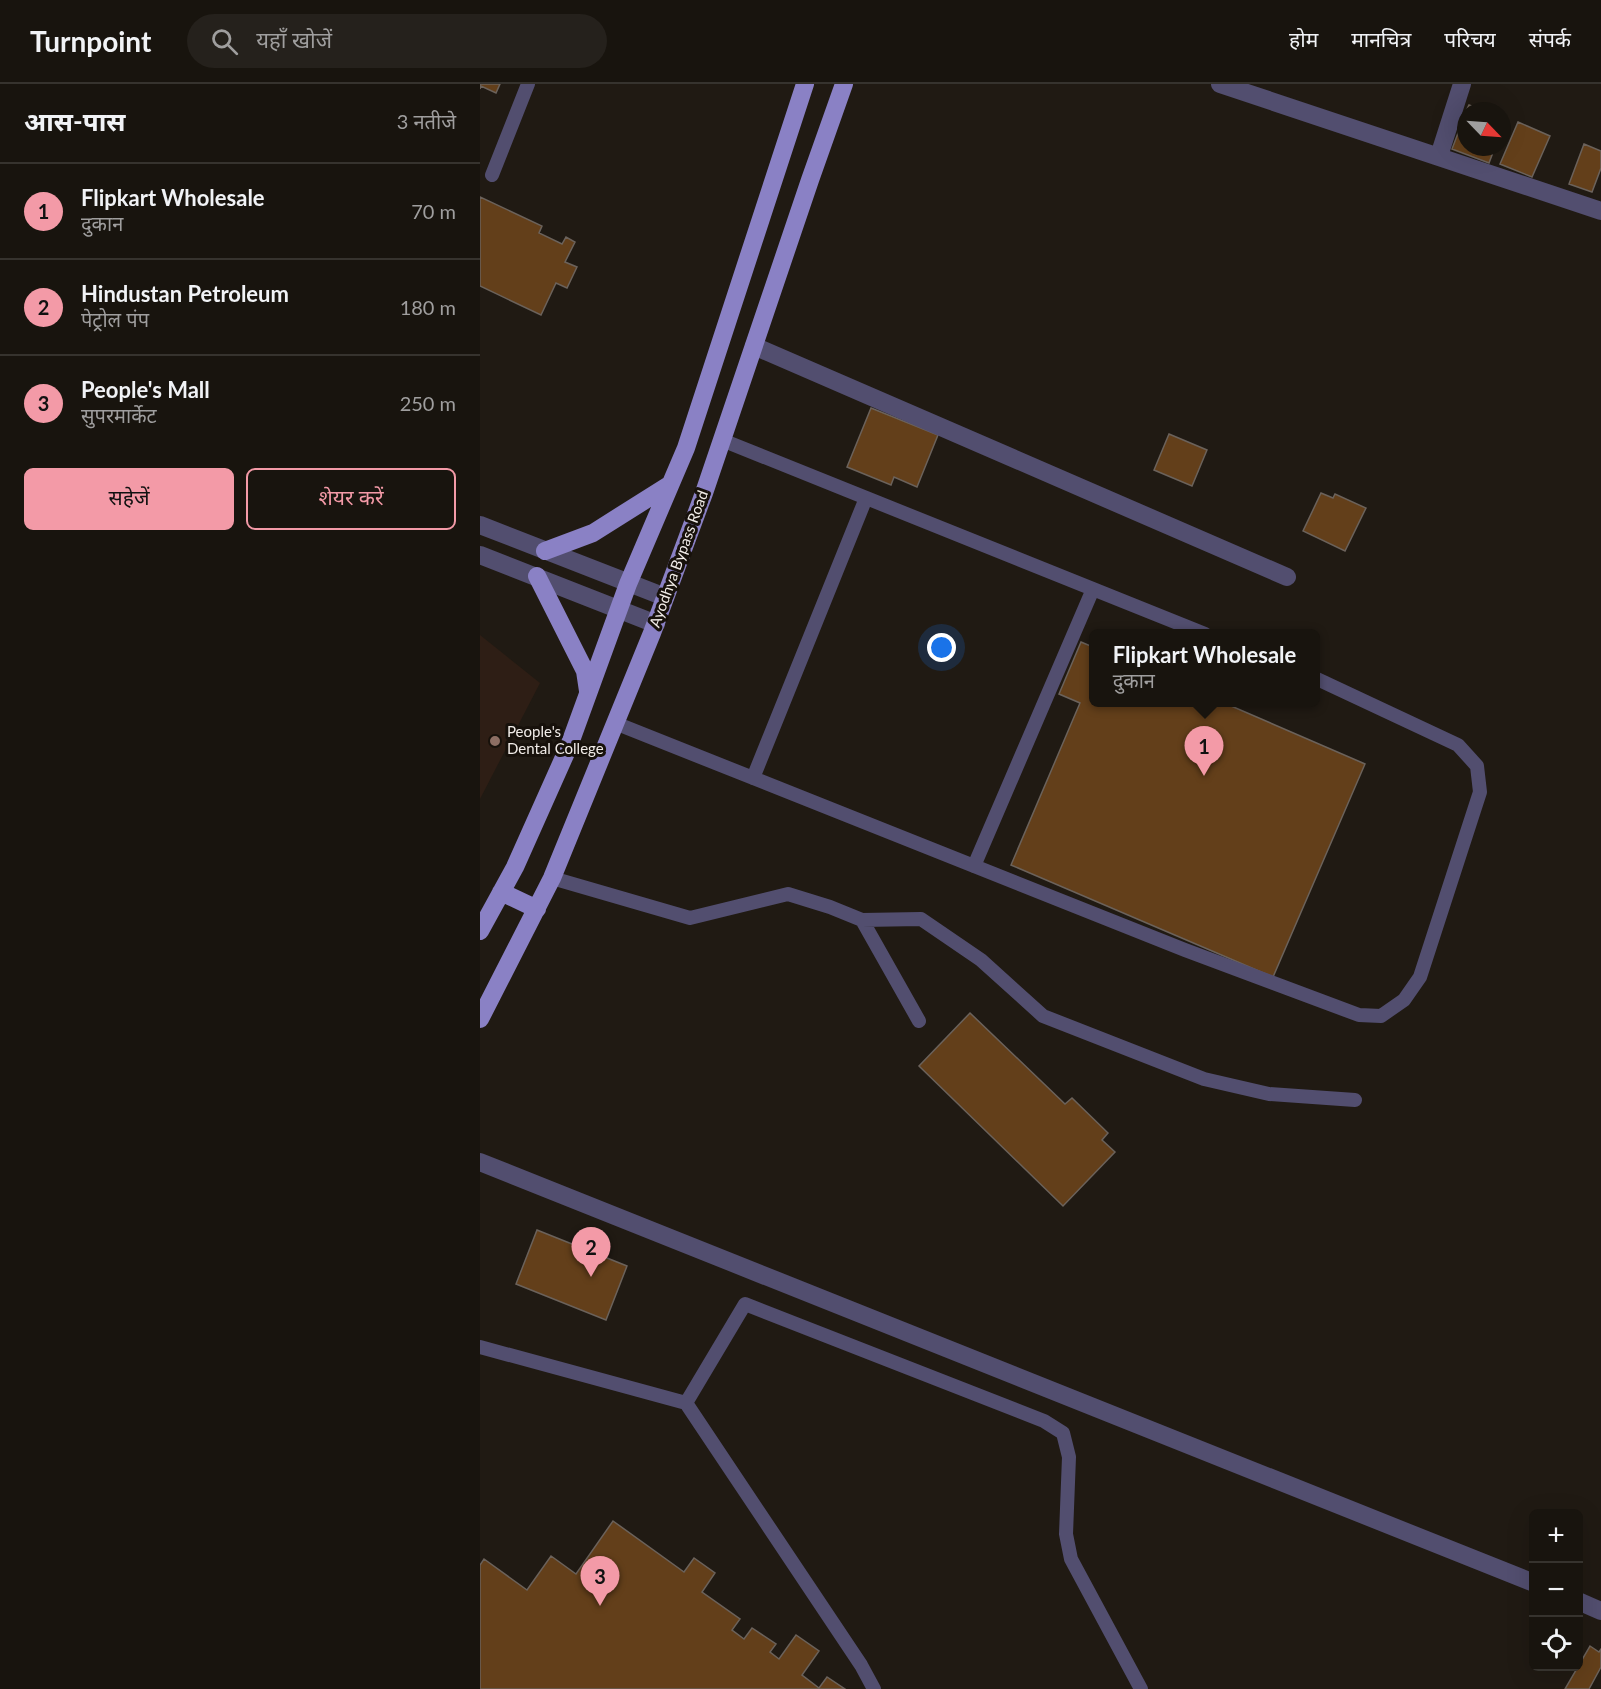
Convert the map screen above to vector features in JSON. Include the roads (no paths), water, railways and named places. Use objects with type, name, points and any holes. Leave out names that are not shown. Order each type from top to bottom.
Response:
[{"type":"main road","points":[[480,931],[515,867],[569,746],[628,584],[686,448],[805,84]]},
{"type":"main road","name":"Ayodhya Bypass Road","points":[[480,1019],[552,878],[656,624],[722,440],[844,84]]},
{"type":"main road","points":[[545,551],[593,534],[669,485]]},
{"type":"main road","points":[[537,576],[585,672],[588,691]]},
{"type":"main road","points":[[501,892],[537,909]]},
{"type":"street","points":[[1220,84],[1601,211]]},
{"type":"street","points":[[1439,156],[1462,84]]},
{"type":"street","points":[[754,346],[1287,577]]},
{"type":"street","points":[[480,525],[665,597]]},
{"type":"street","points":[[480,555],[656,624]]},
{"type":"street","points":[[480,1162],[1529,1581]]},
{"type":"street","points":[[1583,1603],[1601,1611]]},
{"type":"lane","points":[[492,174],[528,84]]},
{"type":"lane","points":[[722,440],[1195,629]]},
{"type":"lane","points":[[753,778],[866,498]]},
{"type":"lane","points":[[974,866],[1093,589]]},
{"type":"lane","points":[[615,723],[1185,950],[1359,1015],[1381,1016],[1404,1000],[1420,977],[1480,792],[1477,766],[1458,745],[1320,680]]},
{"type":"lane","points":[[552,878],[690,918],[788,894],[862,920],[921,920],[981,960],[1043,1016],[1204,1079],[1269,1094],[1355,1100]]},
{"type":"lane","points":[[862,920],[920,1021]]},
{"type":"lane","points":[[686,1403],[745,1304],[1044,1421],[1064,1433],[1069,1457],[1066,1533],[1071,1559],[1141,1689]]},
{"type":"lane","points":[[480,1347],[686,1403],[861,1665],[874,1689]]},
{"type":"place","name":"People's Dental College","points":[[495,741]]},
{"type":"place","name":"Flipkart Wholesale","points":[[1204,776]]},
{"type":"place","name":"Hindustan Petroleum","points":[[591,1277]]},
{"type":"place","name":"People's Mall","points":[[600,1606]]}]
